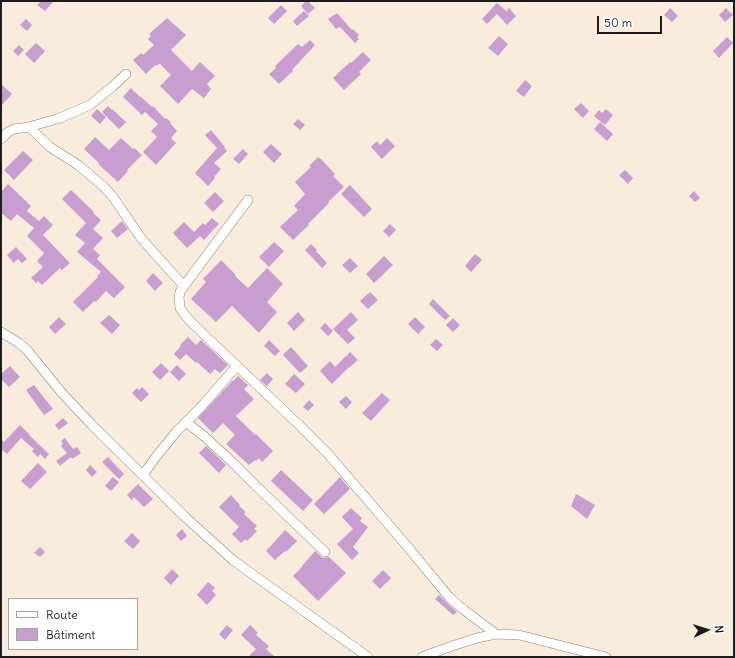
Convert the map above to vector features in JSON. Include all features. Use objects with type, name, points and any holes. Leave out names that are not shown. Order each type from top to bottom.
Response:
[{"type":"street","points":[[1,139],[8,132],[14,129],[29,127],[60,118],[90,105],[126,74]]},
{"type":"street","points":[[29,127],[50,147],[78,165],[103,186],[113,197],[141,238],[184,286]]},
{"type":"street","points":[[248,200],[180,292],[180,308],[191,322],[329,455],[449,596],[464,610],[496,634]]},
{"type":"street","points":[[1,332],[27,350],[77,410],[184,516],[234,561],[368,657]]},
{"type":"street","points":[[142,475],[162,449],[220,387],[237,366]]},
{"type":"street","points":[[186,422],[225,455],[325,552]]},
{"type":"street","points":[[422,657],[477,638],[496,634],[519,635],[606,657]]},
{"type":"building","points":[[41,1],[54,1],[45,11],[37,5]]},
{"type":"building","points":[[308,1],[315,8],[308,14],[301,6]]},
{"type":"building","points":[[497,3],[506,11],[509,8],[516,16],[507,25],[497,14],[487,24],[482,19]]},
{"type":"building","points":[[281,5],[287,11],[274,24],[268,18]]},
{"type":"building","points":[[670,8],[678,16],[672,22],[664,15]]},
{"type":"building","points":[[726,8],[733,15],[725,22],[719,15]]},
{"type":"building","points":[[304,11],[309,16],[297,26],[293,21]]},
{"type":"building","points":[[337,13],[352,30],[353,29],[359,35],[357,37],[359,39],[355,43],[340,27],[336,29],[328,19]]},
{"type":"building","points":[[167,18],[186,35],[171,50],[192,71],[200,62],[215,76],[207,84],[211,89],[204,98],[192,89],[178,104],[160,86],[171,75],[160,64],[154,66],[146,74],[133,60],[141,53],[143,55],[154,45],[148,39],[151,36],[149,34]]},
{"type":"building","points":[[26,19],[32,25],[27,31],[20,25]]},
{"type":"building","points":[[499,36],[508,44],[498,56],[488,48]]},
{"type":"building","points":[[727,37],[733,43],[719,58],[713,51]]},
{"type":"building","points":[[310,40],[315,45],[292,70],[293,71],[279,84],[269,74],[276,68],[275,66],[298,44],[302,47]]},
{"type":"building","points":[[36,43],[45,51],[34,63],[25,54]]},
{"type":"building","points":[[19,45],[24,50],[18,56],[13,51]]},
{"type":"building","points":[[363,52],[371,60],[359,72],[361,74],[344,90],[333,78]]},
{"type":"building","points":[[525,80],[532,86],[524,97],[516,91]]},
{"type":"building","points":[[1,84],[12,94],[1,106]]},
{"type":"building","points":[[131,88],[152,107],[153,106],[165,119],[166,118],[171,122],[170,123],[177,131],[171,138],[176,143],[156,165],[143,152],[157,137],[151,131],[158,124],[145,112],[142,115],[123,97]]},
{"type":"building","points":[[581,103],[589,111],[583,118],[574,109]]},
{"type":"building","points":[[108,106],[126,122],[119,129],[102,112]]},
{"type":"building","points":[[97,109],[106,117],[100,124],[91,116]]},
{"type":"building","points":[[606,109],[613,115],[605,125],[594,116],[599,110],[602,113]]},
{"type":"building","points":[[298,119],[305,125],[300,130],[293,124]]},
{"type":"building","points":[[600,122],[613,134],[607,141],[594,129]]},
{"type":"building","points":[[211,130],[227,151],[214,163],[221,169],[208,186],[195,173],[217,148],[205,135]]},
{"type":"building","points":[[95,137],[109,150],[121,138],[142,155],[127,170],[128,171],[118,182],[84,149]]},
{"type":"building","points":[[387,138],[395,146],[382,159],[371,147],[377,141],[380,145]]},
{"type":"building","points":[[271,144],[282,154],[274,163],[263,152]]},
{"type":"building","points":[[243,149],[248,154],[239,164],[233,159]]},
{"type":"building","points":[[23,151],[33,160],[14,180],[4,170]]},
{"type":"building","points":[[318,157],[335,174],[333,176],[344,187],[293,240],[280,227],[298,210],[294,206],[305,194],[295,182],[311,167],[309,166]]},
{"type":"building","points":[[625,170],[633,178],[628,184],[619,175]]},
{"type":"building","points":[[8,184],[31,206],[27,211],[39,221],[44,216],[53,225],[43,235],[70,263],[62,270],[60,268],[42,285],[38,281],[36,283],[31,278],[43,267],[37,261],[44,253],[27,236],[34,228],[17,214],[11,221],[1,213],[1,192]]},
{"type":"building","points":[[350,185],[372,209],[364,217],[341,194]]},
{"type":"building","points":[[71,190],[101,220],[93,229],[103,238],[93,249],[100,255],[97,259],[125,287],[114,298],[106,291],[96,302],[94,301],[83,312],[73,302],[98,277],[97,276],[101,272],[77,252],[85,243],[75,235],[86,223],[62,199]]},
{"type":"building","points":[[694,191],[700,198],[695,202],[689,196]]},
{"type":"building","points":[[215,192],[224,201],[213,212],[204,203]]},
{"type":"building","points":[[212,218],[219,224],[204,240],[200,236],[187,248],[173,233],[184,222],[194,232],[203,223],[205,225]]},
{"type":"building","points":[[122,221],[128,229],[117,238],[111,231]]},
{"type":"building","points":[[390,224],[396,230],[389,237],[383,231]]},
{"type":"building","points":[[274,242],[284,251],[269,267],[259,257]]},
{"type":"building","points":[[311,244],[327,263],[322,268],[305,250]]},
{"type":"building","points":[[16,247],[27,259],[22,263],[18,259],[14,263],[7,255]]},
{"type":"building","points":[[475,254],[482,260],[471,272],[465,266]]},
{"type":"building","points":[[384,256],[393,265],[374,283],[366,274]]},
{"type":"building","points":[[350,258],[358,266],[350,273],[342,265]]},
{"type":"building","points":[[221,260],[248,288],[267,268],[283,284],[267,302],[277,312],[259,333],[232,306],[216,322],[191,299],[206,282],[203,279]]},
{"type":"building","points":[[153,273],[163,283],[155,291],[146,281]]},
{"type":"building","points":[[370,292],[378,300],[368,309],[360,301]]},
{"type":"building","points":[[433,299],[450,316],[445,320],[429,304]]},
{"type":"building","points":[[298,312],[305,320],[294,331],[287,323]]},
{"type":"building","points":[[351,312],[358,320],[347,330],[355,338],[348,344],[333,329]]},
{"type":"building","points":[[109,315],[120,325],[112,334],[100,323]]},
{"type":"building","points":[[59,317],[66,324],[55,334],[49,327]]},
{"type":"building","points":[[415,317],[425,327],[418,334],[408,324]]},
{"type":"building","points":[[453,318],[460,325],[453,332],[446,325]]},
{"type":"building","points":[[325,323],[333,331],[328,336],[320,328]]},
{"type":"building","points":[[188,337],[196,345],[201,340],[228,365],[220,373],[215,369],[210,374],[186,354],[180,360],[174,354]]},
{"type":"building","points":[[436,339],[443,345],[437,351],[430,345]]},
{"type":"building","points":[[269,340],[280,351],[275,356],[264,346]]},
{"type":"building","points":[[291,347],[308,366],[300,373],[283,355]]},
{"type":"building","points":[[350,352],[358,360],[332,384],[320,371],[330,361],[335,367]]},
{"type":"building","points":[[161,363],[169,371],[160,380],[152,372]]},
{"type":"building","points":[[177,365],[186,374],[179,381],[170,372]]},
{"type":"building","points":[[10,366],[20,377],[9,387],[1,379],[1,374]]},
{"type":"building","points":[[267,373],[273,379],[267,386],[260,380]]},
{"type":"building","points":[[294,374],[305,384],[296,393],[285,384]]},
{"type":"building","points":[[238,376],[248,385],[244,389],[254,399],[236,416],[273,451],[262,462],[259,458],[249,465],[226,444],[235,435],[223,423],[213,433],[198,418]]},
{"type":"building","points":[[34,385],[53,409],[44,415],[26,390]]},
{"type":"building","points":[[142,387],[149,394],[141,402],[132,393],[137,388],[139,390]]},
{"type":"building","points":[[382,393],[390,400],[371,421],[362,413]]},
{"type":"building","points":[[346,396],[352,402],[346,409],[339,402]]},
{"type":"building","points":[[309,400],[314,405],[308,411],[303,407]]},
{"type":"building","points":[[63,418],[68,423],[59,430],[55,425]]},
{"type":"building","points":[[20,425],[49,454],[45,459],[40,454],[38,457],[32,451],[34,449],[21,438],[7,454],[1,449],[1,439],[4,442]]},
{"type":"building","points":[[65,438],[73,449],[77,447],[81,453],[72,459],[71,457],[60,466],[56,461],[67,453],[61,446],[63,444],[61,441]]},
{"type":"building","points":[[206,446],[226,465],[219,473],[199,453]]},
{"type":"building","points":[[108,457],[124,474],[119,479],[102,462]]},
{"type":"building","points":[[38,463],[47,472],[30,489],[21,481]]},
{"type":"building","points":[[90,465],[97,472],[92,477],[86,470]]},
{"type":"building","points":[[281,470],[313,500],[303,511],[271,481]]},
{"type":"building","points":[[113,477],[119,482],[111,491],[105,486]]},
{"type":"building","points":[[340,477],[350,489],[324,514],[314,504]]},
{"type":"building","points":[[138,484],[153,499],[144,507],[134,497],[132,500],[127,495]]},
{"type":"building","points":[[576,494],[595,505],[587,519],[571,506]]},
{"type":"building","points":[[231,495],[240,505],[239,506],[246,512],[244,514],[257,526],[254,529],[257,531],[247,541],[246,539],[241,543],[232,534],[239,527],[219,507]]},
{"type":"building","points":[[351,508],[362,518],[360,521],[368,527],[353,547],[359,553],[352,560],[337,544],[353,529],[342,517]]},
{"type":"building","points":[[182,529],[187,536],[181,541],[176,535]]},
{"type":"building","points":[[285,530],[297,541],[275,560],[266,551]]},
{"type":"building","points":[[132,533],[140,541],[133,549],[124,541]]},
{"type":"building","points":[[40,547],[45,552],[40,557],[34,553]]},
{"type":"building","points":[[315,551],[323,558],[329,557],[346,573],[318,601],[293,576]]},
{"type":"building","points":[[172,569],[179,576],[171,585],[164,578]]},
{"type":"building","points":[[383,570],[391,578],[380,589],[372,581]]},
{"type":"building","points":[[208,582],[215,588],[212,591],[216,595],[207,605],[197,595]]},
{"type":"building","points":[[439,595],[457,612],[453,615],[435,599]]},
{"type":"building","points":[[227,625],[233,630],[225,640],[219,634]]},
{"type":"building","points":[[250,625],[258,633],[256,635],[269,646],[266,649],[275,657],[248,657],[256,649],[241,635]]}]
